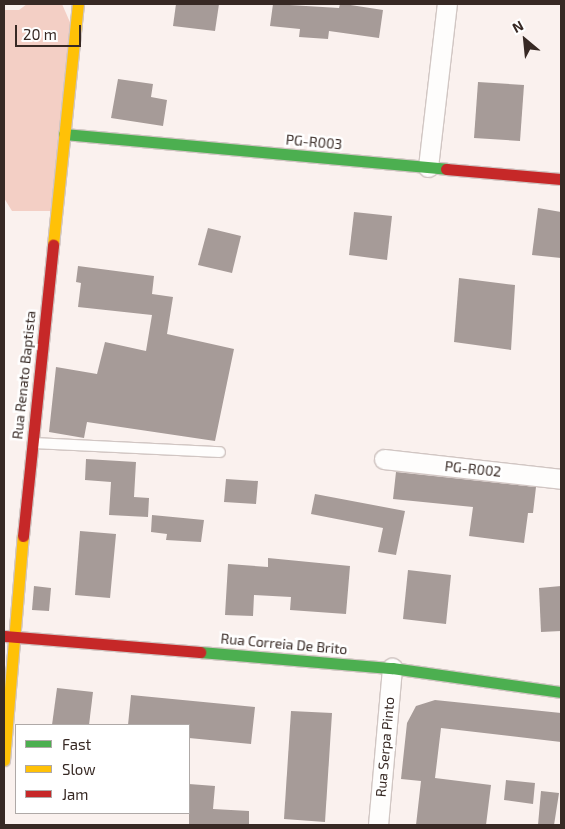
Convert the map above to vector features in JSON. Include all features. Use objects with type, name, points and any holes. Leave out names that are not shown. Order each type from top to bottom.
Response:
[{"type":"street","name":"Rua Renato Baptista","points":[[4,760],[8,636],[32,443],[78,4]]},
{"type":"street","points":[[428,167],[447,4]]},
{"type":"street","name":"PG-R003","points":[[64,134],[561,179]]},
{"type":"street","name":"PG-R002","points":[[384,459],[561,479]]},
{"type":"street","name":"Rua Correia De Brito","points":[[8,636],[392,668],[561,692]]},
{"type":"street","name":"Rua Serpa Pinto","points":[[378,825],[392,668]]},
{"type":"lane","points":[[32,443],[220,452]]},
{"type":"shaded area","points":[[27,4],[62,4],[76,36],[51,211],[12,211],[4,198],[4,10],[19,10]]},
{"type":"building","points":[[176,4],[219,4],[215,31],[173,26]]},
{"type":"building","points":[[273,4],[339,8],[340,4],[344,4],[383,10],[379,38],[329,31],[328,39],[299,37],[300,29],[270,26]]},
{"type":"building","points":[[118,79],[153,84],[151,97],[167,100],[163,126],[111,118]]},
{"type":"building","points":[[478,82],[524,85],[520,141],[474,138]]},
{"type":"building","points":[[538,208],[561,212],[561,258],[532,255]]},
{"type":"building","points":[[354,212],[392,216],[387,260],[349,255]]},
{"type":"building","points":[[208,228],[241,236],[232,273],[198,265]]},
{"type":"building","points":[[78,266],[154,276],[152,294],[173,297],[167,334],[234,349],[215,441],[87,422],[84,438],[49,432],[56,367],[97,374],[105,342],[146,351],[152,315],[78,307],[81,283],[76,282]]},
{"type":"building","points":[[459,278],[515,285],[511,350],[454,342]]},
{"type":"building","points":[[86,459],[136,462],[134,497],[149,498],[148,517],[109,515],[111,482],[85,480]]},
{"type":"building","points":[[396,472],[536,487],[533,513],[528,513],[524,543],[469,536],[473,507],[393,499]]},
{"type":"building","points":[[226,479],[258,481],[256,504],[224,502]]},
{"type":"building","points":[[315,494],[405,511],[396,555],[378,552],[383,528],[311,514]]},
{"type":"building","points":[[152,515],[204,520],[201,542],[166,540],[167,534],[151,532]]},
{"type":"building","points":[[80,531],[116,534],[110,598],[75,595]]},
{"type":"building","points":[[268,558],[350,566],[346,614],[290,610],[291,597],[254,595],[253,616],[225,615],[228,564],[268,567]]},
{"type":"building","points":[[408,570],[451,575],[446,624],[403,619]]},
{"type":"building","points":[[34,586],[51,588],[49,611],[32,610]]},
{"type":"building","points":[[561,586],[561,631],[541,632],[539,588]]},
{"type":"building","points":[[57,688],[93,692],[89,724],[52,724]]},
{"type":"building","points":[[131,695],[255,707],[251,744],[190,738],[190,724],[128,724]]},
{"type":"building","points":[[435,700],[561,713],[561,742],[441,728],[435,778],[491,785],[486,825],[416,825],[421,781],[401,779],[407,723],[416,706]]},
{"type":"building","points":[[291,711],[332,713],[325,822],[284,819]]},
{"type":"building","points":[[506,780],[535,783],[533,804],[504,800]]},
{"type":"building","points":[[190,784],[215,786],[213,809],[249,811],[249,825],[189,825]]},
{"type":"building","points":[[541,791],[559,793],[554,825],[538,825]]},
{"type":"traffic: fast","points":[[64,134],[446,169]]},
{"type":"traffic: fast","points":[[200,652],[392,668],[561,692]]},
{"type":"traffic: slow","points":[[53,245],[78,4]]},
{"type":"traffic: slow","points":[[4,760],[23,536]]},
{"type":"traffic: jam","points":[[446,169],[561,179]]},
{"type":"traffic: jam","points":[[23,536],[53,245]]},
{"type":"traffic: jam","points":[[4,636],[200,652]]}]
